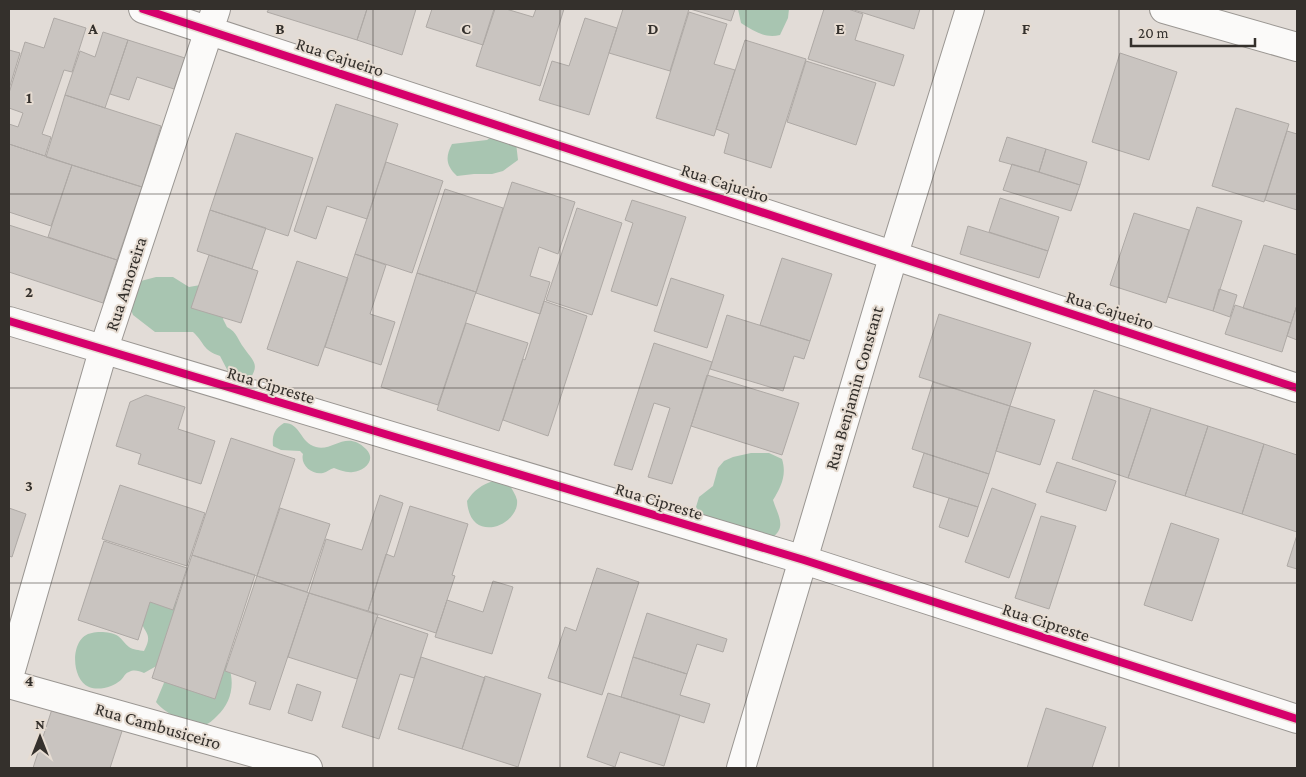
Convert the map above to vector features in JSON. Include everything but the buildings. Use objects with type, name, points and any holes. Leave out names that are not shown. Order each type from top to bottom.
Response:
[{"type":"street","name":"Rua Cajueiro","points":[[143,9],[213,19],[894,254],[1297,388]]},
{"type":"street","name":"Rua Benjamin Constant","points":[[741,768],[894,254],[970,9]]},
{"type":"street","points":[[1164,9],[1297,47]]},
{"type":"street","name":"Rua Amoreira","points":[[9,677],[104,351],[213,19]]},
{"type":"street","name":"Rua Cipreste","points":[[9,321],[804,560],[1297,719]]},
{"type":"street","name":"Rua Cambusiceiro","points":[[9,684],[308,768]]},
{"type":"green space","points":[[738,9],[789,9],[788,18],[780,35],[769,36],[760,34],[741,23]]},
{"type":"green space","points":[[494,135],[516,143],[518,160],[503,171],[492,174],[457,176],[451,169],[448,161],[448,153],[452,144],[487,140]]},
{"type":"green space","points":[[156,277],[173,277],[189,287],[206,284],[227,303],[223,319],[255,366],[250,379],[232,379],[220,356],[207,349],[193,332],[155,332],[133,315],[130,307],[137,282]]},
{"type":"green space","points":[[284,423],[294,426],[307,442],[316,447],[328,447],[346,441],[359,443],[369,453],[370,461],[361,470],[353,472],[345,472],[334,468],[323,473],[311,471],[303,462],[303,454],[300,451],[281,450],[273,446],[274,433]]},
{"type":"green space","points":[[751,453],[769,453],[782,459],[784,470],[782,481],[773,500],[779,516],[780,526],[776,535],[770,539],[709,519],[701,514],[696,507],[699,497],[713,486],[718,468],[724,461]]},
{"type":"green space","points":[[494,481],[510,485],[517,500],[516,509],[511,517],[503,523],[494,527],[485,527],[477,523],[470,515],[467,501],[478,488]]},
{"type":"green space","points":[[170,597],[177,602],[229,667],[231,674],[232,687],[229,700],[217,716],[204,725],[192,724],[178,719],[165,711],[156,702],[166,678],[160,664],[144,673],[131,671],[126,673],[121,680],[106,688],[97,689],[89,687],[78,676],[75,658],[76,649],[85,636],[102,632],[112,634],[118,636],[131,648],[144,651],[148,640],[141,619],[145,602]]},
{"type":"cycle path","points":[[143,9],[1297,388]]},
{"type":"cycle path","points":[[9,321],[804,560],[1297,719]]}]
